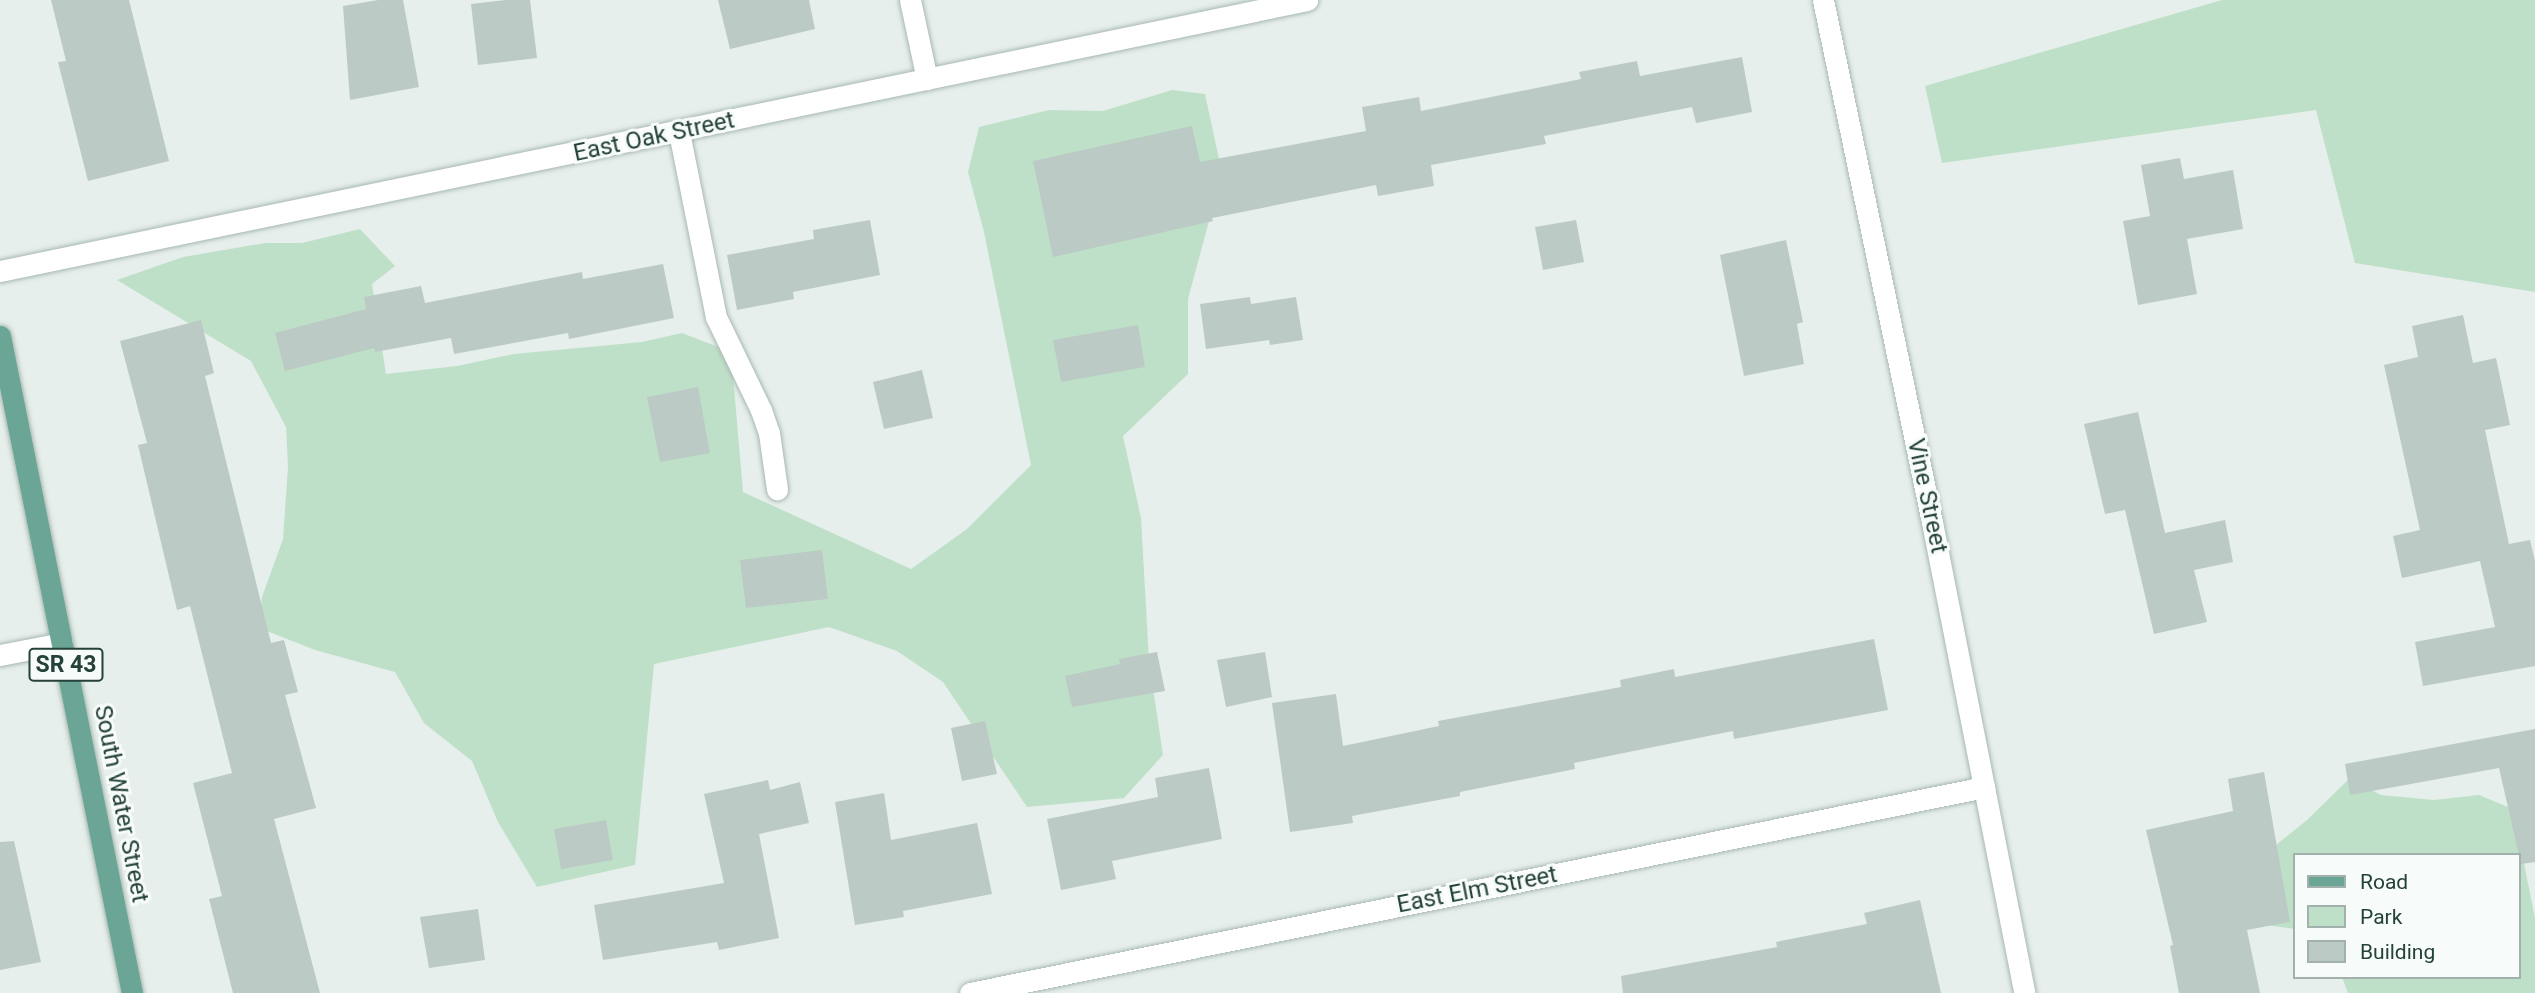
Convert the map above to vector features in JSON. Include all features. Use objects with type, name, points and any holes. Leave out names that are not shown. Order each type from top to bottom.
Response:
[{"type":"main road","name":"South Water Street","points":[[0,336],[132,993]]},
{"type":"street","points":[[910,0],[927,79]]},
{"type":"street","name":"East Oak Street","points":[[0,271],[1307,0]]},
{"type":"street","name":"Vine Street","points":[[1824,0],[1932,522],[2024,993]]},
{"type":"street","points":[[679,132],[716,317],[761,410],[769,433],[777,489]]},
{"type":"street","points":[[0,655],[62,642]]},
{"type":"street","name":"East Elm Street","points":[[971,993],[1984,787]]},
{"type":"green space","points":[[2222,0],[2535,0],[2535,292],[2355,263],[2316,110],[1942,163],[1925,86]]},
{"type":"green space","points":[[1172,90],[1205,94],[1222,173],[1188,299],[1188,374],[1123,436],[1141,518],[1149,661],[1163,755],[1124,798],[1027,807],[943,682],[897,651],[829,627],[654,664],[635,865],[537,887],[498,822],[472,761],[424,723],[395,672],[315,650],[259,628],[262,597],[283,539],[288,467],[286,427],[251,361],[117,280],[183,257],[265,243],[302,243],[360,229],[395,266],[372,284],[386,374],[457,366],[514,354],[642,342],[682,333],[731,352],[743,492],[911,569],[967,529],[1031,465],[984,232],[968,172],[979,127],[1049,110],[1103,111]]},
{"type":"green space","points":[[2349,779],[2381,795],[2434,800],[2479,795],[2508,807],[2520,844],[2535,918],[2535,993],[2348,993],[2343,979],[2521,979],[2521,853],[2294,853],[2294,929],[2244,922],[2260,858],[2307,820]]},
{"type":"building","points":[[51,0],[129,0],[169,161],[88,181],[58,62],[66,61]]},
{"type":"building","points":[[378,0],[403,0],[419,87],[350,100],[343,6]]},
{"type":"building","points":[[530,0],[537,58],[478,65],[471,4]]},
{"type":"building","points":[[718,0],[809,0],[815,29],[730,49]]},
{"type":"building","points":[[1742,57],[1752,112],[1696,123],[1692,107],[1544,136],[1546,144],[1431,165],[1434,186],[1378,196],[1376,185],[1212,218],[1213,221],[1053,257],[1033,161],[1192,126],[1200,162],[1366,131],[1362,107],[1419,97],[1421,111],[1581,79],[1579,72],[1637,61],[1640,76]]},
{"type":"building","points":[[2180,158],[2184,179],[2233,170],[2243,229],[2187,239],[2197,294],[2138,305],[2123,221],[2150,216],[2141,165]]},
{"type":"building","points":[[870,220],[880,275],[793,292],[794,299],[737,310],[727,255],[814,239],[813,230]]},
{"type":"building","points":[[1576,220],[1584,262],[1543,270],[1535,227]]},
{"type":"building","points":[[1786,240],[1803,322],[1797,324],[1804,364],[1744,376],[1720,255]]},
{"type":"building","points":[[663,264],[674,318],[569,339],[568,333],[454,354],[451,338],[375,352],[374,348],[285,371],[275,333],[366,309],[364,297],[421,286],[425,303],[582,272],[583,279]]},
{"type":"building","points":[[1250,297],[1251,304],[1296,297],[1303,340],[1270,345],[1269,340],[1206,349],[1200,304]]},
{"type":"building","points":[[2463,315],[2473,363],[2496,358],[2510,425],[2485,430],[2509,544],[2530,540],[2535,561],[2535,666],[2423,686],[2415,642],[2495,627],[2480,561],[2402,578],[2393,536],[2420,530],[2384,365],[2418,357],[2412,326]]},
{"type":"building","points":[[201,320],[214,373],[205,376],[271,643],[284,640],[298,692],[285,695],[316,808],[274,819],[320,993],[233,993],[209,899],[222,896],[193,783],[232,773],[190,606],[177,610],[138,445],[147,443],[120,341]]},
{"type":"building","points":[[1138,325],[1145,367],[1061,382],[1053,340]]},
{"type":"building","points":[[922,370],[933,418],[884,429],[873,382]]},
{"type":"building","points":[[698,387],[710,453],[660,462],[647,397]]},
{"type":"building","points":[[2138,412],[2165,533],[2225,520],[2233,562],[2194,570],[2207,622],[2154,634],[2125,510],[2105,514],[2084,424]]},
{"type":"building","points":[[822,550],[828,599],[746,608],[740,560]]},
{"type":"building","points":[[1874,639],[1888,710],[1734,739],[1733,731],[1574,763],[1575,769],[1460,792],[1460,796],[1352,816],[1353,823],[1290,832],[1272,703],[1336,694],[1343,746],[1439,726],[1438,721],[1621,687],[1620,680],[1674,669],[1675,677]]},
{"type":"building","points":[[1157,652],[1165,691],[1072,707],[1065,676],[1120,664],[1119,659]]},
{"type":"building","points":[[1265,652],[1272,697],[1226,707],[1217,660]]},
{"type":"building","points":[[985,721],[997,774],[962,781],[951,728]]},
{"type":"building","points":[[2535,729],[2535,862],[2521,864],[2521,853],[2518,853],[2499,768],[2350,795],[2345,764]]},
{"type":"building","points":[[1209,768],[1222,839],[1112,861],[1116,879],[1061,890],[1047,819],[1158,797],[1155,778]]},
{"type":"building","points":[[2264,772],[2290,922],[2247,930],[2260,993],[2179,993],[2170,946],[2173,945],[2146,830],[2233,811],[2228,779]]},
{"type":"building","points":[[768,780],[770,790],[800,782],[809,823],[759,834],[779,938],[719,950],[717,942],[603,960],[594,905],[724,883],[704,794]]},
{"type":"building","points":[[884,793],[891,840],[977,823],[992,894],[903,911],[904,917],[855,925],[835,802]]},
{"type":"building","points":[[606,820],[613,860],[561,869],[554,829]]},
{"type":"building","points":[[14,841],[41,962],[0,970],[0,842]]},
{"type":"building","points":[[1920,900],[1941,993],[1623,993],[1621,976],[1777,947],[1776,942],[1867,924],[1864,913]]},
{"type":"building","points":[[478,909],[485,960],[429,968],[420,917]]}]
